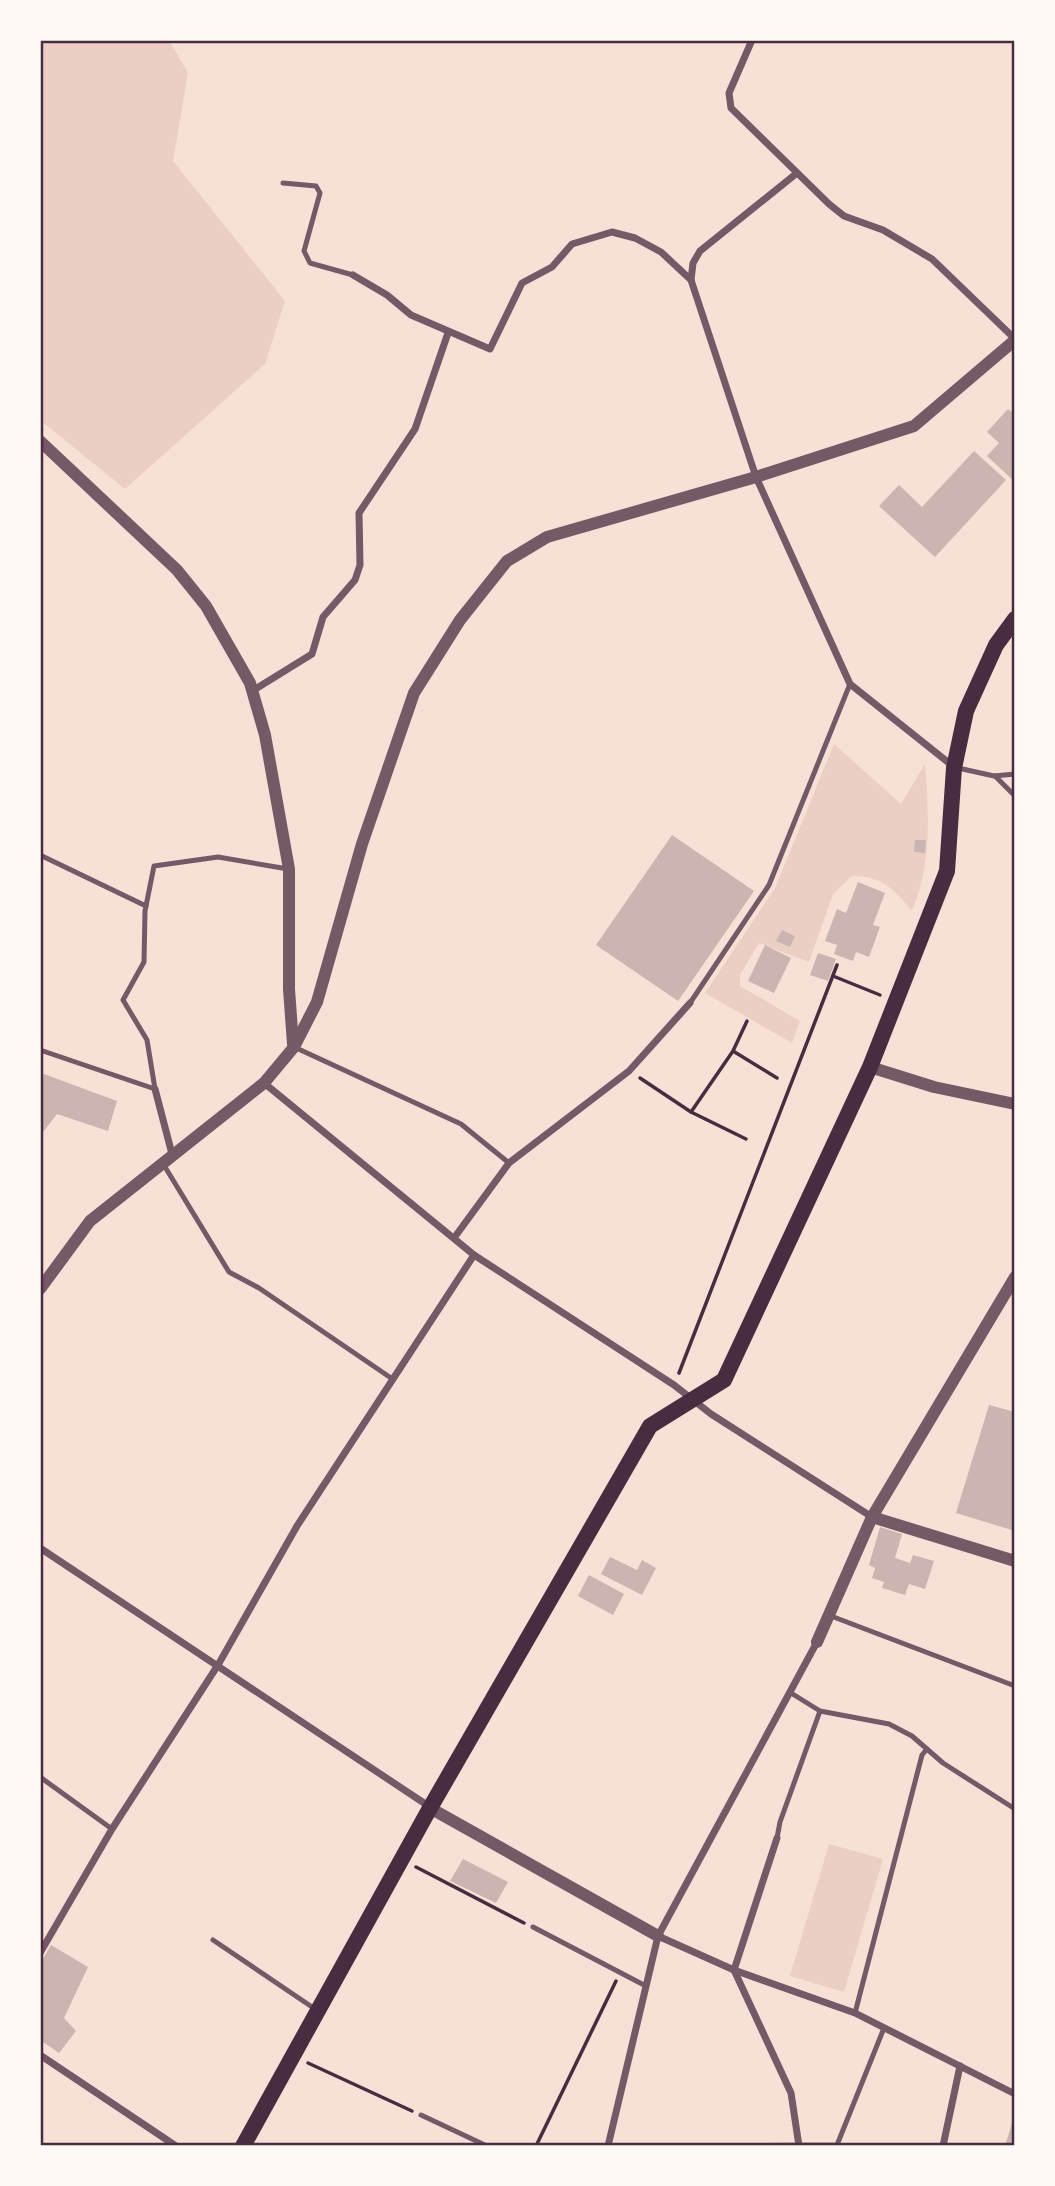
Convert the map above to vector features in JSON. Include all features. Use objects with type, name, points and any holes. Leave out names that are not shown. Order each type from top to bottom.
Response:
[{"type":"main road","points":[[243,2146],[430,1808],[650,1426],[724,1380],[870,1067],[947,871],[954,768],[966,711],[996,645],[1015,619]]},
{"type":"street","points":[[40,1289],[90,1221],[264,1083],[293,1047],[317,1002],[362,844],[414,692],[460,620],[507,561],[547,537],[756,477],[914,426],[1015,340],[932,259],[883,230],[844,216],[732,108],[729,93],[752,40]]},
{"type":"street","points":[[797,173],[700,251],[693,263],[691,280],[756,477],[850,684],[954,768]]},
{"type":"street","points":[[353,275],[387,295],[411,315],[491,349],[522,283],[552,267],[572,244],[612,232],[635,238],[661,252],[691,280]]},
{"type":"street","points":[[252,691],[313,654],[323,617],[355,580],[360,565],[359,513],[415,429],[448,333]]},
{"type":"street","points":[[40,441],[177,570],[206,606],[252,691],[274,774],[289,869],[289,989],[293,1047]]},
{"type":"street","points":[[454,1238],[509,1163],[629,1071],[690,1003]]},
{"type":"street","points":[[870,1067],[934,1087],[1015,1104]]},
{"type":"street","points":[[264,1083],[474,1255],[872,1517],[1015,1561]]},
{"type":"street","points":[[155,1089],[167,1158]]},
{"type":"street","points":[[40,1953],[112,1829],[218,1665],[297,1526],[391,1378],[474,1255]]},
{"type":"street","points":[[608,2146],[644,1985],[658,1936],[831,1616],[872,1517],[1015,1277]]},
{"type":"street","points":[[40,1548],[430,1808],[658,1936],[734,1970],[855,2013],[1015,2094]]},
{"type":"street","points":[[777,1838],[734,1970],[791,2093],[799,2145]]},
{"type":"street","points":[[40,2055],[176,2146]]},
{"type":"street","points":[[943,2146],[960,2066]]},
{"type":"lane","points":[[283,183],[316,186],[320,193],[304,251],[310,263],[353,275]]},
{"type":"lane","points":[[690,1003],[769,885],[850,684]]},
{"type":"lane","points":[[954,768],[994,776],[1015,774]]},
{"type":"lane","points":[[994,776],[1015,796]]},
{"type":"lane","points":[[40,855],[146,905]]},
{"type":"lane","points":[[40,1049],[155,1089],[147,1040],[123,1000],[144,962],[146,905],[154,866],[218,857],[289,869]]},
{"type":"lane","points":[[293,1047],[461,1124],[509,1163]]},
{"type":"lane","points":[[167,1158],[229,1272],[259,1288],[391,1378]]},
{"type":"lane","points":[[831,1616],[1015,1686]]},
{"type":"lane","points":[[791,1693],[820,1711],[890,1724],[912,1736],[1015,1809]]},
{"type":"lane","points":[[777,1838],[780,1822],[820,1711]]},
{"type":"lane","points":[[855,2013],[922,1755],[927,1749]]},
{"type":"lane","points":[[40,1777],[112,1829]]},
{"type":"lane","points":[[533,1927],[644,1985]]},
{"type":"lane","points":[[213,1940],[318,2011]]},
{"type":"lane","points":[[716,2146],[837,2145],[884,2028]]},
{"type":"lane","points":[[421,2115],[487,2146]]},
{"type":"path","points":[[674,1385],[837,965]]},
{"type":"path","points":[[833,976],[895,1001]]},
{"type":"path","points":[[691,1112],[733,1051],[747,1021]]},
{"type":"path","points":[[733,1051],[777,1078]]},
{"type":"path","points":[[629,1071],[691,1112],[746,1139]]},
{"type":"path","points":[[402,1859],[533,1927]]},
{"type":"path","points":[[536,2146],[620,1972]]},
{"type":"path","points":[[293,2056],[421,2115]]},
{"type":"shaded area","points":[[40,40],[169,40],[188,73],[173,161],[285,301],[265,364],[125,489],[40,420]]},
{"type":"shaded area","points":[[834,744],[901,804],[925,764],[928,820],[926,857],[912,911],[886,885],[872,878],[852,876],[833,894],[809,962],[759,943],[740,975],[740,986],[800,1021],[792,1043],[705,993],[775,888]]},
{"type":"shaded area","points":[[829,1844],[883,1859],[844,1992],[790,1976]]},
{"type":"building","points":[[1008,409],[1015,415],[1015,482],[987,456],[999,443],[987,432]]},
{"type":"building","points":[[974,451],[1006,480],[935,557],[879,506],[899,485],[922,507]]},
{"type":"building","points":[[672,835],[754,891],[678,1001],[596,945]]},
{"type":"building","points":[[915,840],[926,840],[925,853],[914,852]]},
{"type":"building","points":[[858,882],[885,893],[873,925],[880,927],[869,957],[856,952],[853,961],[834,954],[837,945],[825,941],[837,909],[846,913]]},
{"type":"building","points":[[782,930],[795,936],[790,947],[776,941]]},
{"type":"building","points":[[765,945],[791,958],[774,993],[748,981]]},
{"type":"building","points":[[818,953],[836,959],[828,981],[810,975]]},
{"type":"building","points":[[44,1074],[117,1101],[108,1131],[57,1114],[40,1136],[40,1078]]},
{"type":"building","points":[[989,1405],[1015,1412],[1015,1531],[956,1513]]},
{"type":"building","points":[[880,1527],[902,1534],[895,1558],[910,1563],[913,1555],[934,1561],[925,1589],[909,1584],[905,1595],[882,1588],[884,1582],[872,1578],[875,1568],[869,1565]]},
{"type":"building","points":[[610,1557],[637,1570],[642,1560],[656,1568],[642,1595],[601,1574]]},
{"type":"building","points":[[589,1575],[624,1594],[613,1615],[578,1596]]},
{"type":"building","points":[[463,1859],[508,1882],[496,1903],[450,1881]]},
{"type":"building","points":[[51,1945],[88,1967],[64,2018],[76,2031],[59,2053],[40,2040],[40,1964]]},
{"type":"building","points":[[1013,2120],[1015,2146],[1005,2146]]}]
